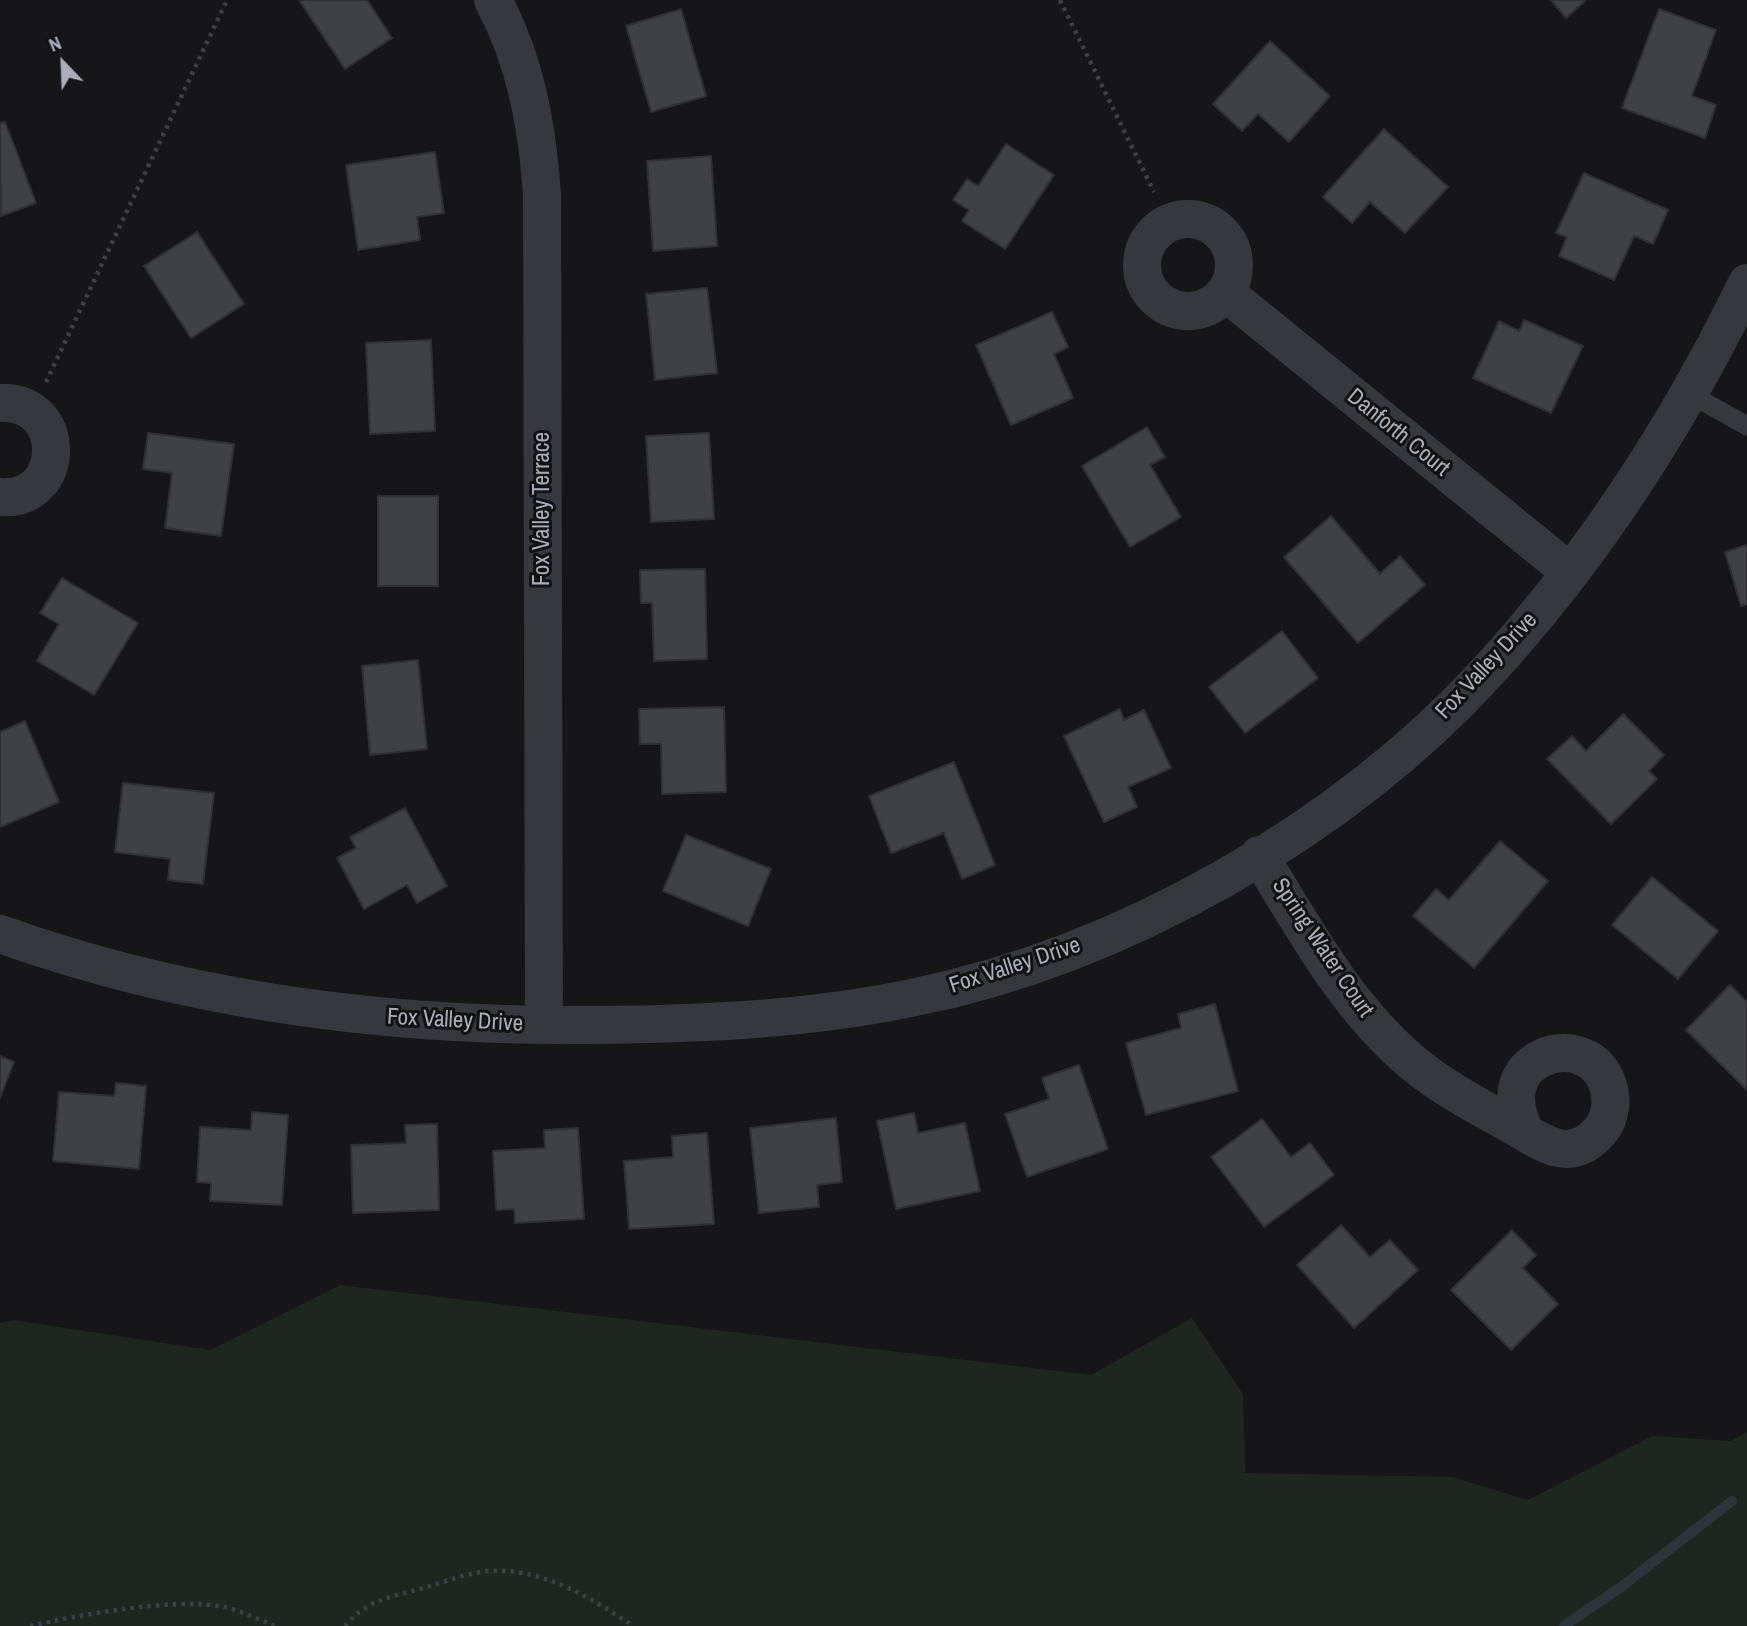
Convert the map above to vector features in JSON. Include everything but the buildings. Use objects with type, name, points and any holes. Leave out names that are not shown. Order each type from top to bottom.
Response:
[{"type":"street","name":"Fox Valley Terrace","points":[[493,0],[520,58],[532,104],[542,195],[544,1025]]},
{"type":"street","name":"Fox Valley Drive","points":[[0,934],[156,981],[288,1007],[434,1021],[544,1025],[765,1019],[835,1012],[915,998],[999,974],[1109,934],[1167,907],[1259,855],[1347,796],[1434,723],[1487,672],[1570,572],[1610,518],[1690,394],[1747,283]]},
{"type":"street","name":"Danforth Court","points":[[1226,293],[1570,572]]},
{"type":"street","points":[[0,403],[29,409],[48,432],[52,446],[45,475],[35,486],[23,494],[0,497]]},
{"type":"street","name":"Spring Water Court","points":[[1259,855],[1331,969],[1388,1040],[1451,1090],[1526,1133]]},
{"type":"lane","points":[[1690,394],[1747,426]]},
{"type":"path","points":[[46,382],[226,0]]},
{"type":"path","points":[[1059,0],[1154,192]]},
{"type":"path","points":[[345,1626],[357,1611],[374,1602],[466,1576],[509,1571],[546,1579],[590,1597],[634,1626]]},
{"type":"path","points":[[30,1626],[92,1615],[186,1604],[219,1606],[275,1626]]},
{"type":"shaded area","points":[[340,1285],[1091,1375],[1192,1318],[1243,1394],[1245,1473],[1452,1477],[1528,1500],[1652,1436],[1731,1441],[1747,1432],[1747,1626],[0,1626],[0,1323],[13,1320],[210,1350]]},
{"type":"waterway","points":[[1564,1626],[1621,1587],[1732,1501]]}]
